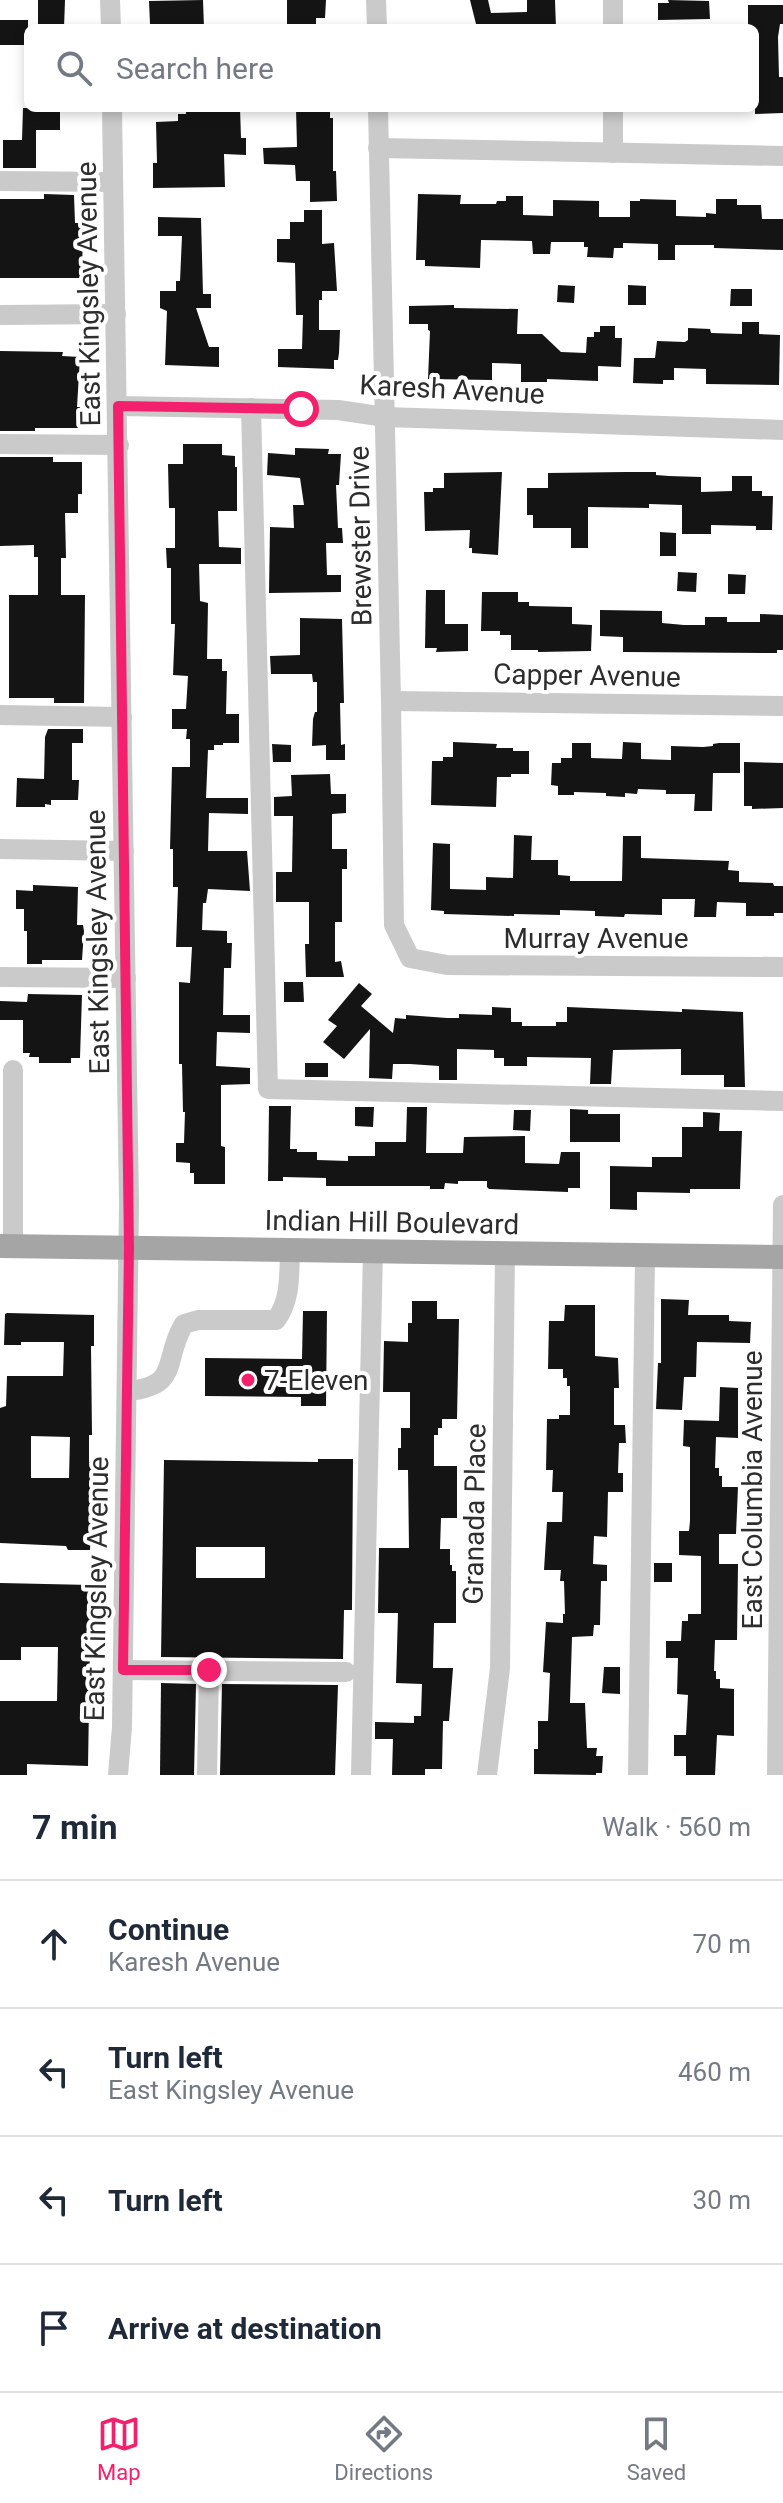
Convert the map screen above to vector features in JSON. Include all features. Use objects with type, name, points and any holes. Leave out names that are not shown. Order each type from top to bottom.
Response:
[{"type":"main road","name":"Indian Hill Boulevard","points":[[7,1246],[782,1257]]},
{"type":"street","points":[[110,0],[111,24]]},
{"type":"street","points":[[376,0],[377,24]]},
{"type":"street","points":[[613,0],[613,24]]},
{"type":"street","name":"East Kingsley Avenue","points":[[112,112],[129,1248],[123,1670],[118,1775]]},
{"type":"street","name":"Brewster Drive","points":[[378,112],[394,925],[410,958]]},
{"type":"street","points":[[613,112],[613,153]]},
{"type":"street","points":[[378,148],[783,156]]},
{"type":"street","points":[[0,181],[113,182]]},
{"type":"street","points":[[0,315],[116,314]]},
{"type":"street","name":"Karesh Avenue","points":[[118,406],[338,410],[385,417],[783,430]]},
{"type":"street","points":[[251,408],[268,1089],[783,1101]]},
{"type":"street","points":[[0,444],[119,445]]},
{"type":"street","name":"Capper Avenue","points":[[391,701],[783,706]]},
{"type":"street","points":[[0,715],[122,717]]},
{"type":"street","points":[[0,849],[124,851]]},
{"type":"street","name":"Murray Avenue","points":[[410,958],[447,965],[783,967]]},
{"type":"street","points":[[0,977],[126,978]]},
{"type":"street","points":[[7,1246],[13,1070]]},
{"type":"street","name":"East Columbia Avenue","points":[[777,1775],[782,1530],[783,1205]]},
{"type":"street","points":[[127,1391],[147,1389],[166,1375],[176,1338],[184,1324],[198,1320],[276,1320],[285,1308],[289,1291],[290,1250]]},
{"type":"street","points":[[361,1775],[373,1251]]},
{"type":"street","name":"Granada Place","points":[[487,1775],[500,1668],[505,1253]]},
{"type":"street","points":[[638,1775],[645,1255]]},
{"type":"street","points":[[123,1670],[346,1672]]},
{"type":"street","points":[[207,1775],[209,1670]]},
{"type":"building","points":[[38,0],[65,0],[64,24],[38,24]]},
{"type":"building","points":[[203,0],[204,24],[150,24],[149,1]]},
{"type":"building","points":[[287,0],[326,0],[325,18],[316,18],[316,24],[287,24]]},
{"type":"building","points":[[470,0],[488,0],[491,13],[527,12],[527,0],[555,0],[556,24],[476,24]]},
{"type":"building","points":[[668,0],[709,1],[710,19],[658,20],[658,3],[669,3]]},
{"type":"building","points":[[748,5],[783,5],[783,24],[780,24],[778,37],[783,113],[755,114],[759,112],[759,24],[748,24]]},
{"type":"building","points":[[0,20],[28,20],[28,24],[24,24],[24,45],[0,45]]},
{"type":"building","points":[[23,108],[24,112],[60,112],[60,130],[36,130],[36,168],[3,168],[3,140],[22,140]]},
{"type":"building","points":[[240,112],[241,138],[246,138],[246,155],[224,154],[225,187],[153,188],[153,163],[157,163],[156,122],[178,121],[178,114]]},
{"type":"building","points":[[296,112],[330,112],[330,118],[333,118],[333,171],[336,171],[337,201],[310,202],[310,181],[296,181],[295,165],[264,164],[263,148],[297,147]]},
{"type":"building","points":[[44,194],[74,195],[75,223],[83,223],[82,278],[0,278],[0,199],[44,199]]},
{"type":"building","points":[[418,194],[461,195],[460,204],[496,204],[497,201],[506,201],[506,196],[523,196],[523,215],[553,216],[553,200],[599,201],[599,217],[630,217],[630,201],[640,199],[676,200],[676,216],[706,217],[706,213],[716,214],[716,199],[737,199],[737,205],[761,205],[762,219],[783,219],[783,250],[675,245],[675,260],[658,260],[658,244],[623,243],[623,248],[614,248],[613,258],[587,257],[588,247],[584,247],[584,242],[551,242],[550,254],[533,254],[532,241],[481,240],[480,268],[425,266],[425,260],[416,260]]},
{"type":"building","points":[[304,210],[322,210],[322,244],[334,243],[337,291],[322,291],[319,330],[340,330],[338,360],[334,360],[334,369],[278,367],[278,349],[302,349],[303,315],[296,315],[295,263],[277,262],[277,239],[290,239],[290,222],[304,222]]},
{"type":"building","points":[[158,217],[201,218],[203,294],[211,294],[211,308],[196,308],[209,347],[219,347],[219,367],[165,365],[167,311],[160,308],[160,291],[176,291],[176,281],[180,281],[182,236],[158,236]]},
{"type":"building","points":[[558,285],[575,286],[574,303],[557,302]]},
{"type":"building","points":[[628,285],[646,286],[646,305],[628,305]]},
{"type":"building","points":[[731,289],[752,289],[752,306],[730,306]]},
{"type":"building","points":[[454,305],[454,308],[518,309],[517,334],[542,334],[561,352],[586,353],[587,337],[594,337],[594,332],[600,332],[600,326],[615,326],[615,338],[622,338],[621,367],[598,366],[598,381],[547,379],[547,382],[521,382],[521,364],[492,363],[492,380],[428,379],[430,331],[428,324],[409,324],[409,306]]},
{"type":"building","points":[[742,322],[759,322],[759,334],[780,335],[779,385],[706,384],[706,369],[674,368],[674,380],[663,380],[663,384],[633,383],[634,358],[655,358],[657,341],[685,342],[688,340],[688,328],[710,329],[711,333],[742,334]]},
{"type":"building","points":[[0,351],[63,352],[62,356],[80,357],[77,407],[80,407],[80,428],[0,431]]},
{"type":"building","points":[[183,444],[222,444],[222,455],[235,456],[237,467],[237,511],[218,511],[219,547],[241,548],[241,564],[199,564],[200,601],[208,603],[207,659],[222,659],[222,671],[227,671],[226,714],[239,714],[239,743],[214,745],[214,750],[208,750],[206,798],[248,798],[248,814],[209,813],[208,851],[247,851],[250,891],[208,889],[206,903],[203,903],[202,930],[227,931],[227,943],[232,943],[231,968],[224,968],[223,1015],[250,1015],[250,1033],[217,1032],[216,1066],[250,1068],[250,1084],[221,1085],[221,1146],[225,1147],[225,1184],[194,1184],[190,1163],[176,1162],[176,1143],[184,1143],[185,1112],[182,1064],[179,1064],[179,982],[190,983],[192,947],[176,947],[178,887],[173,887],[173,849],[170,849],[172,767],[190,767],[190,739],[186,739],[187,729],[172,729],[172,709],[186,709],[188,676],[173,675],[175,624],[171,624],[171,568],[167,568],[166,548],[175,548],[175,508],[169,508],[168,464],[183,464]]},
{"type":"building","points":[[295,448],[329,449],[328,454],[341,454],[339,485],[336,485],[338,528],[342,528],[343,543],[326,543],[327,575],[341,575],[341,592],[269,593],[270,527],[294,528],[293,505],[304,505],[300,478],[267,475],[268,453],[295,455]]},
{"type":"building","points":[[0,457],[53,457],[53,462],[82,462],[82,494],[78,494],[78,513],[65,513],[66,558],[61,558],[61,595],[85,595],[84,703],[54,703],[54,698],[9,698],[9,595],[38,595],[38,557],[34,557],[34,545],[0,546]]},
{"type":"building","points":[[502,472],[498,555],[472,553],[472,548],[469,548],[470,530],[425,531],[424,492],[444,488],[444,473]]},
{"type":"building","points":[[656,472],[656,475],[701,477],[701,492],[732,491],[732,476],[752,476],[752,491],[762,491],[762,496],[773,496],[772,530],[756,530],[756,526],[711,525],[711,534],[682,534],[682,505],[588,507],[588,548],[571,548],[571,528],[533,528],[533,515],[527,515],[527,488],[548,488],[548,473]]},
{"type":"building","points":[[660,532],[676,533],[676,556],[660,556]]},
{"type":"building","points":[[678,572],[697,573],[696,592],[677,591]]},
{"type":"building","points":[[728,574],[746,575],[745,594],[728,594]]},
{"type":"building","points":[[426,590],[445,590],[445,624],[468,624],[468,651],[436,652],[437,648],[425,648]]},
{"type":"building","points":[[482,592],[518,592],[518,602],[529,602],[529,606],[572,607],[572,624],[592,625],[591,651],[511,650],[511,635],[500,635],[500,631],[481,631]]},
{"type":"building","points":[[600,610],[662,611],[662,623],[684,625],[705,625],[705,617],[727,617],[727,622],[760,622],[760,614],[783,615],[783,650],[777,650],[777,653],[623,652],[623,637],[600,636]]},
{"type":"building","points":[[300,618],[342,619],[344,703],[340,703],[341,745],[345,744],[345,760],[326,760],[326,745],[312,746],[317,682],[313,682],[312,674],[271,674],[270,656],[300,655]]},
{"type":"building","points":[[48,729],[83,729],[83,743],[72,743],[72,780],[79,780],[78,800],[51,800],[51,805],[45,804],[45,807],[16,807],[17,778],[44,779]]},
{"type":"building","points":[[453,742],[497,744],[496,748],[529,751],[529,774],[497,777],[496,807],[431,805],[432,761],[453,757]]},
{"type":"building","points":[[623,742],[641,743],[641,759],[671,760],[671,746],[740,743],[740,773],[713,773],[712,811],[694,811],[695,794],[666,794],[666,790],[638,789],[637,794],[625,793],[625,797],[574,792],[574,795],[558,795],[558,786],[551,785],[552,763],[561,763],[561,758],[572,758],[572,743],[591,743],[591,758],[622,759]]},
{"type":"building","points":[[272,744],[291,745],[291,762],[273,762]]},
{"type":"building","points":[[744,762],[783,763],[783,808],[752,809],[752,806],[744,806]]},
{"type":"building","points":[[330,774],[331,794],[346,794],[346,813],[332,814],[332,849],[347,849],[347,869],[342,869],[342,922],[335,922],[335,962],[341,961],[344,977],[306,977],[309,902],[276,902],[276,872],[292,872],[293,816],[274,816],[274,797],[292,796],[291,775]]},
{"type":"building","points":[[514,835],[532,836],[531,860],[558,860],[558,875],[570,876],[570,881],[622,881],[623,836],[641,836],[641,858],[729,861],[728,870],[739,871],[739,882],[783,886],[783,913],[746,916],[746,903],[717,902],[716,917],[694,917],[695,899],[662,899],[662,915],[625,914],[624,917],[595,916],[595,911],[560,910],[560,915],[514,916],[444,914],[444,911],[431,910],[433,843],[450,844],[450,889],[486,890],[486,877],[513,878]]},
{"type":"building","points":[[33,885],[78,887],[77,925],[83,925],[84,931],[82,960],[42,960],[42,964],[27,964],[24,909],[16,909],[16,890],[33,891]]},
{"type":"building","points":[[284,982],[303,982],[304,1002],[284,1002]]},
{"type":"building","points":[[359,983],[372,994],[361,1006],[393,1033],[395,1018],[406,1019],[406,1015],[459,1018],[459,1014],[492,1015],[492,1007],[511,1008],[511,1022],[522,1022],[522,1026],[556,1026],[556,1022],[567,1022],[567,1007],[743,1012],[745,1087],[724,1087],[724,1075],[681,1075],[681,1049],[613,1050],[611,1084],[590,1084],[591,1058],[527,1057],[527,1066],[504,1066],[504,1058],[494,1058],[494,1050],[457,1049],[457,1080],[439,1080],[439,1066],[410,1064],[393,1064],[392,1079],[369,1078],[370,1029],[344,1059],[323,1042],[337,1026],[328,1020]]},
{"type":"building","points":[[28,994],[82,995],[80,1058],[71,1058],[71,1063],[39,1063],[39,1057],[29,1057],[30,1053],[23,1053],[23,1020],[0,1020],[0,1001],[27,1002]]},
{"type":"building","points":[[305,1063],[328,1063],[328,1077],[305,1077]]},
{"type":"building","points":[[269,1106],[291,1106],[290,1149],[317,1152],[317,1160],[348,1161],[348,1156],[375,1156],[375,1142],[406,1142],[407,1107],[427,1107],[426,1153],[463,1153],[464,1137],[525,1136],[525,1163],[559,1164],[561,1152],[580,1152],[580,1188],[568,1188],[568,1192],[489,1189],[487,1181],[458,1181],[458,1184],[445,1183],[444,1189],[430,1189],[430,1186],[326,1186],[326,1178],[283,1177],[283,1181],[268,1181]]},
{"type":"building","points":[[355,1107],[374,1107],[373,1127],[355,1126]]},
{"type":"building","points":[[570,1109],[588,1110],[588,1114],[620,1114],[620,1142],[570,1142]]},
{"type":"building","points":[[514,1110],[531,1110],[530,1131],[513,1130]]},
{"type":"building","points":[[703,1112],[720,1113],[719,1131],[742,1131],[740,1189],[690,1189],[690,1193],[637,1192],[637,1210],[610,1209],[610,1166],[652,1167],[652,1157],[682,1157],[682,1127],[703,1127]]},
{"type":"building","points":[[661,1299],[689,1300],[688,1315],[729,1315],[729,1321],[751,1322],[750,1343],[697,1342],[696,1377],[684,1377],[682,1410],[656,1409],[658,1363],[661,1363]]},
{"type":"building","points":[[412,1301],[437,1301],[437,1319],[459,1319],[457,1419],[442,1419],[442,1428],[438,1428],[438,1435],[434,1435],[434,1466],[457,1466],[457,1518],[441,1518],[440,1549],[450,1549],[450,1565],[452,1571],[456,1571],[456,1623],[434,1623],[433,1668],[453,1668],[449,1721],[443,1721],[442,1769],[425,1769],[425,1775],[392,1775],[393,1739],[375,1739],[375,1722],[414,1723],[414,1716],[421,1716],[422,1684],[396,1683],[398,1613],[378,1613],[379,1548],[409,1548],[408,1470],[398,1470],[398,1448],[401,1448],[401,1428],[410,1428],[410,1392],[383,1392],[384,1341],[408,1342]]},
{"type":"building","points":[[565,1305],[595,1305],[595,1356],[618,1358],[619,1388],[614,1388],[614,1425],[625,1425],[626,1443],[619,1443],[618,1473],[623,1473],[623,1492],[608,1492],[607,1537],[594,1536],[593,1564],[607,1565],[607,1581],[601,1581],[600,1625],[594,1625],[593,1636],[572,1637],[570,1703],[585,1703],[587,1748],[597,1748],[596,1756],[603,1756],[602,1773],[596,1775],[534,1774],[538,1721],[548,1721],[550,1673],[543,1672],[546,1622],[563,1623],[565,1614],[561,1570],[544,1570],[547,1522],[562,1522],[563,1492],[552,1492],[553,1470],[546,1470],[547,1419],[570,1415],[570,1386],[567,1386],[567,1378],[563,1378],[563,1369],[548,1369],[549,1321],[564,1321]]},
{"type":"building","points":[[303,1311],[327,1311],[326,1406],[301,1406],[301,1397],[205,1396],[205,1358],[302,1359]]},
{"type":"building","points":[[5,1314],[94,1315],[94,1346],[91,1346],[92,1435],[89,1435],[89,1462],[94,1462],[90,1550],[0,1543],[0,1408],[6,1406],[7,1376],[63,1376],[64,1342],[4,1345]],"holes":[[[31,1436],[70,1437],[69,1478],[31,1478]]]},
{"type":"building","points":[[720,1387],[738,1388],[738,1438],[716,1437],[715,1468],[719,1468],[719,1476],[722,1476],[722,1487],[738,1487],[736,1534],[719,1534],[719,1564],[738,1564],[737,1640],[715,1640],[714,1671],[716,1679],[720,1679],[720,1688],[734,1689],[734,1736],[717,1735],[715,1775],[686,1775],[686,1756],[674,1756],[674,1735],[686,1735],[688,1695],[677,1694],[678,1658],[666,1658],[666,1641],[681,1641],[682,1621],[688,1621],[688,1614],[701,1614],[701,1556],[679,1555],[679,1531],[689,1531],[690,1521],[690,1447],[683,1446],[684,1420],[719,1421]]},
{"type":"building","points":[[318,1459],[353,1459],[352,1610],[344,1610],[343,1659],[161,1657],[164,1460],[318,1462]],"holes":[[[196,1547],[265,1547],[265,1578],[196,1578]]]},
{"type":"building","points":[[654,1563],[672,1563],[672,1582],[654,1582]]},
{"type":"building","points":[[0,1583],[91,1585],[88,1766],[27,1764],[27,1775],[0,1775],[0,1701],[57,1701],[58,1647],[21,1647],[21,1660],[0,1660]]},
{"type":"building","points":[[604,1667],[620,1667],[620,1694],[602,1693]]},
{"type":"building","points":[[161,1683],[196,1684],[194,1775],[160,1775]]},
{"type":"building","points":[[222,1684],[338,1685],[335,1775],[220,1775]]},
{"type":"place","name":"7-Eleven","points":[[248,1380]]},
{"type":"route","points":[[209,1670],[123,1670],[129,1248],[118,406],[301,409]]}]
